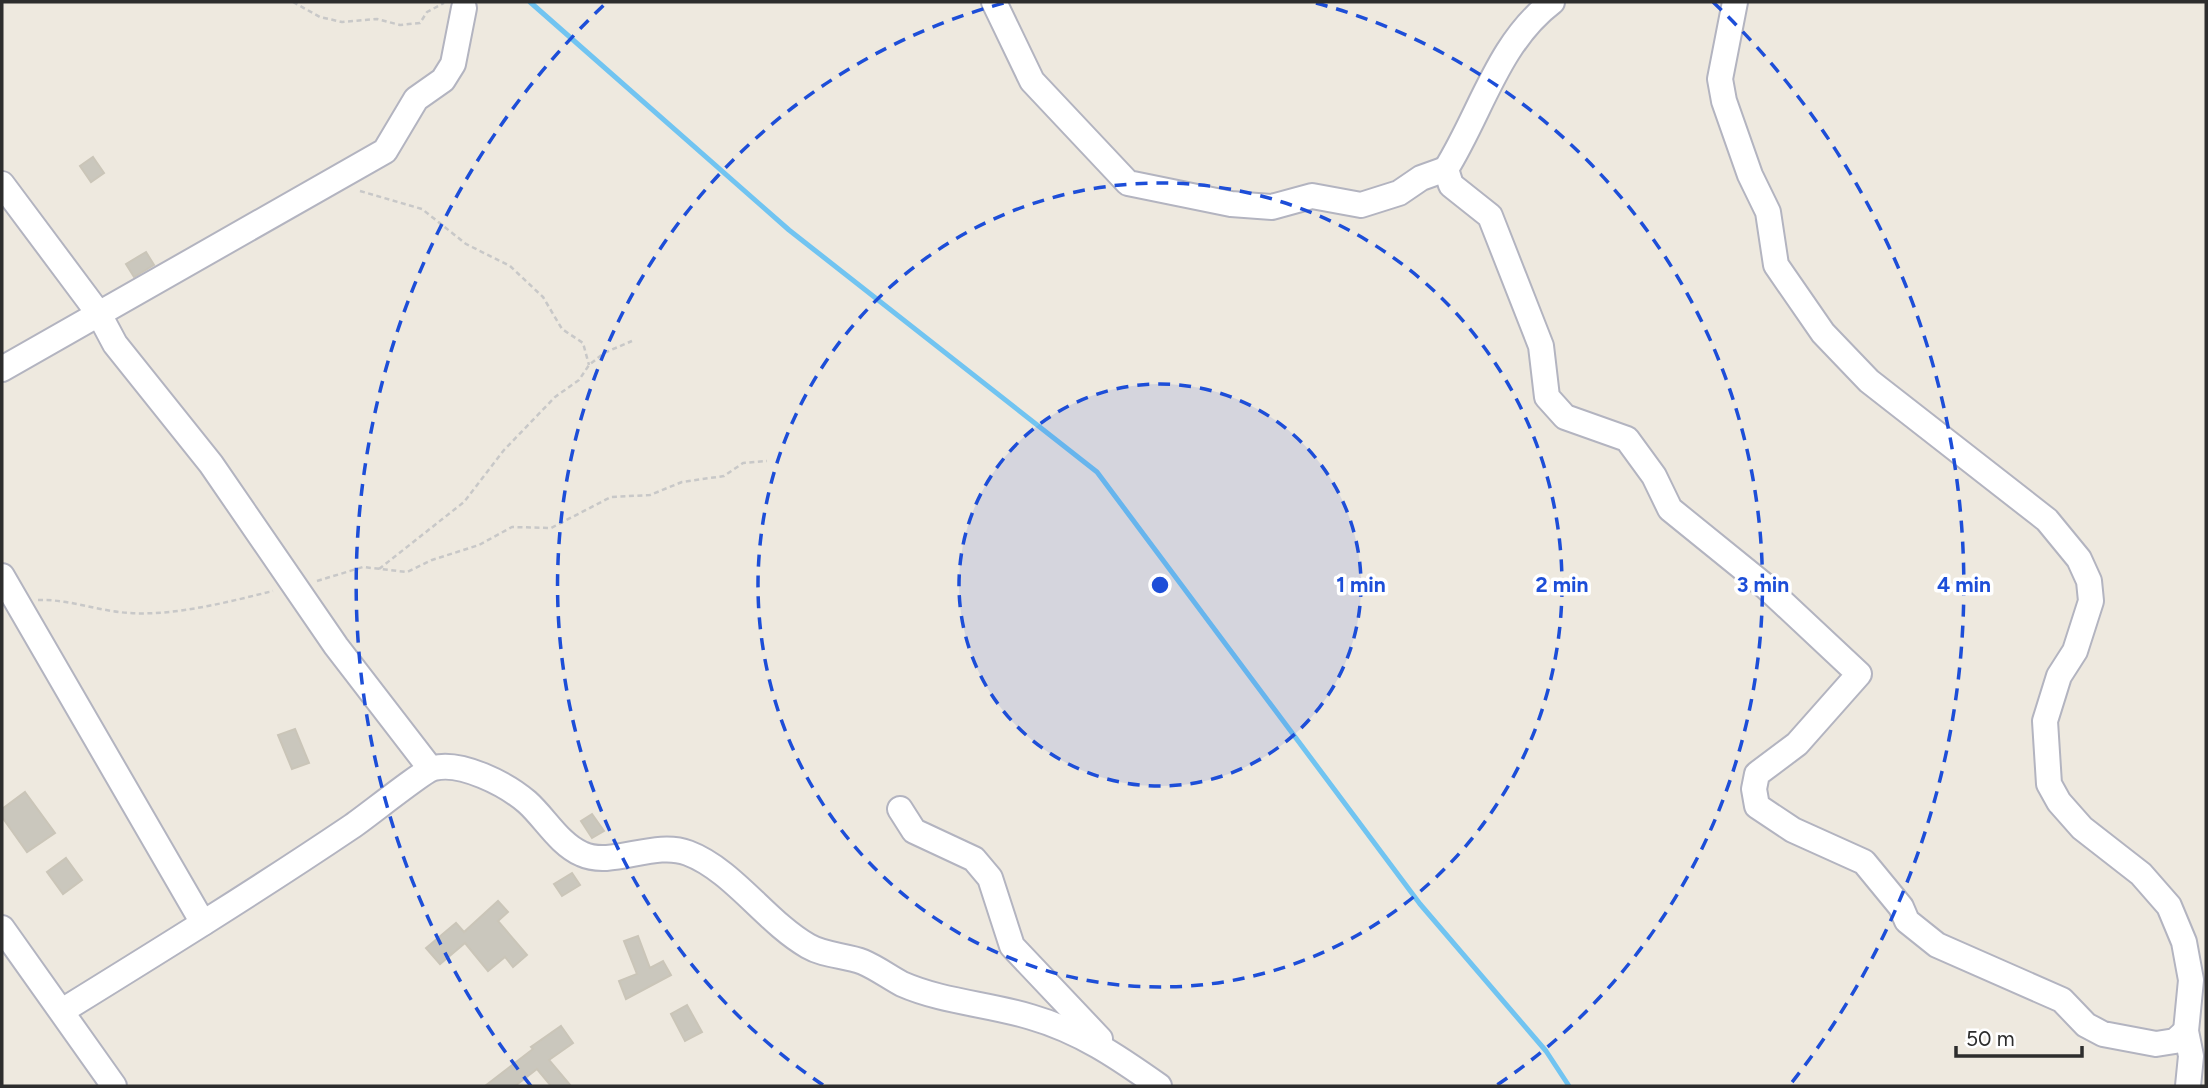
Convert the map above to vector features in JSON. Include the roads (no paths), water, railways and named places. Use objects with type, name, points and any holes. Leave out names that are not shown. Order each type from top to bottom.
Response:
[{"type":"street","points":[[994,2],[1032,81],[1128,183],[1231,204],[1272,206],[1312,196],[1361,205],[1399,193],[1421,178],[1446,169],[1514,38],[1534,15],[1552,2]]},
{"type":"street","points":[[1735,2],[1720,79],[1750,176],[1768,212],[1776,265],[1823,333],[1868,381],[2047,520],[2079,559],[2089,581],[2091,601],[2075,651],[2059,676],[2045,721],[2049,784],[2059,802],[2082,828],[2141,874],[2169,906],[2184,942],[2191,980],[2186,1031],[2191,1056],[2188,1086]]},
{"type":"street","points":[[2,369],[385,151],[416,99],[443,80],[453,64],[455,5]]},
{"type":"street","points":[[1446,169],[1451,185],[1490,216],[1541,346],[1547,397],[1565,417],[1627,439],[1654,476],[1670,509],[1765,586],[1860,674],[1797,744],[1757,774],[1754,789],[1757,806],[1793,830],[1864,862],[1901,907],[1907,921],[1937,945],[2062,1000],[2086,1025],[2103,1034],[2156,1044],[2175,1041],[2186,1031]]},
{"type":"street","points":[[2,184],[99,314],[115,344],[211,464],[336,646],[430,768]]},
{"type":"street","points":[[7,585],[203,923]]},
{"type":"street","points":[[62,1011],[390,801],[430,768],[450,766],[502,787],[526,801],[553,831],[580,854],[594,858],[653,849],[685,852],[710,864],[808,946],[859,961],[902,984],[936,995],[1030,1016],[1061,1027],[1109,1050],[1159,1086]]},
{"type":"street","points":[[900,809],[914,831],[974,859],[990,878],[1012,946],[1109,1050]]},
{"type":"street","points":[[2,929],[8,953],[62,1011],[114,1086]]},
{"type":"waterway","points":[[530,2],[789,230],[1097,472],[1420,904],[1546,1051],[1569,1086]]}]
